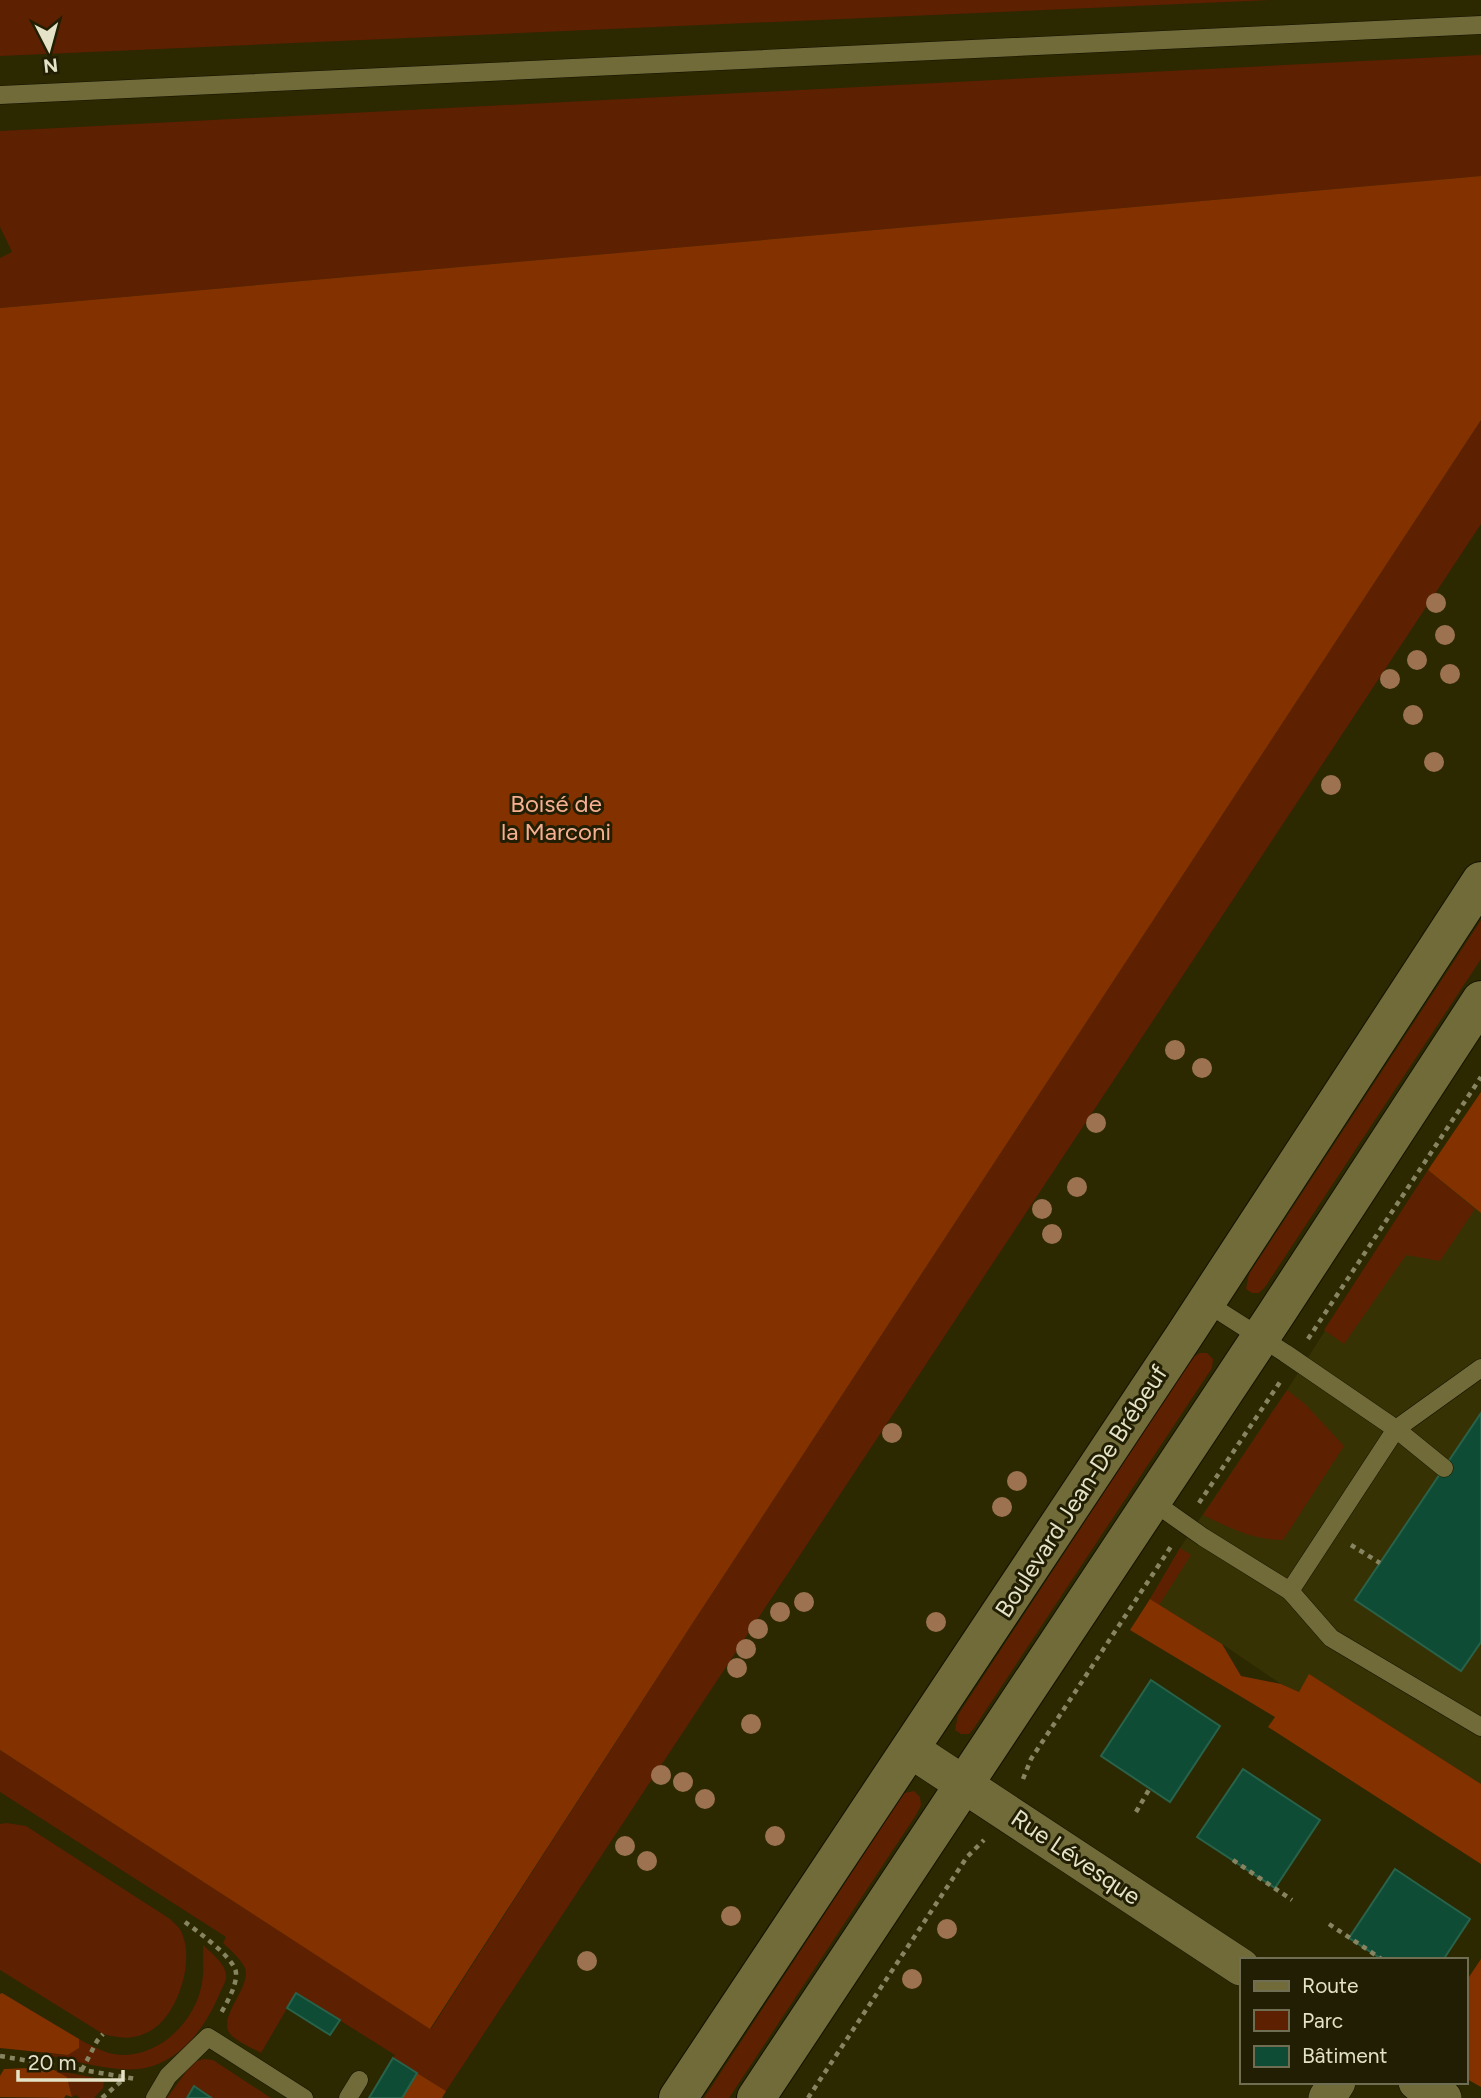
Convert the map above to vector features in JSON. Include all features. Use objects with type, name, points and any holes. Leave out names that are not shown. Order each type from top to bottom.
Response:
[{"type":"main road","name":"Boulevard Jean-De Brébeuf","points":[[678,2098],[1481,881]]},
{"type":"main road","points":[[756,2098],[1261,1338],[1481,1000]]},
{"type":"street","name":"Rue Lévesque","points":[[910,1749],[1240,1966]]},
{"type":"street","points":[[1420,2084],[1443,2098]]},
{"type":"lane","points":[[0,94],[1481,25]]},
{"type":"lane","points":[[1205,1302],[1396,1429],[1444,1468]]},
{"type":"lane","points":[[1290,1591],[1396,1429],[1477,1378]]},
{"type":"lane","points":[[1152,1501],[1203,1537],[1290,1591],[1331,1638],[1481,1727]]},
{"type":"lane","points":[[155,2098],[168,2076],[208,2037],[304,2098]]},
{"type":"lane","points":[[348,2098],[359,2080]]},
{"type":"path","points":[[1318,1323],[1481,1077]]},
{"type":"path","points":[[1196,1507],[1278,1385]]},
{"type":"path","points":[[1329,1531],[1380,1563]]},
{"type":"path","points":[[1022,1781],[1031,1759],[1175,1540]]},
{"type":"path","points":[[1136,1811],[1150,1788]]},
{"type":"path","points":[[808,2098],[967,1857],[986,1836]]},
{"type":"path","points":[[1233,1860],[1292,1900]]},
{"type":"path","points":[[185,1922],[204,1936],[234,1966],[236,1974],[227,2001],[208,2037]]},
{"type":"path","points":[[1329,1924],[1380,1958]]},
{"type":"path","points":[[82,2070],[103,2034]]},
{"type":"path","points":[[1,2057],[134,2079],[168,2076]]},
{"type":"path","points":[[102,2098],[126,2078]]},
{"type":"shaded area","points":[[1428,1170],[1481,1213],[1481,1784],[1310,1675],[1299,1692],[1281,1684],[1150,1599],[1180,1548],[1287,1390]]},
{"type":"green space","points":[[0,0],[1271,0],[0,56]]},
{"type":"green space","points":[[1481,55],[1481,176],[0,308],[0,258],[12,252],[0,227],[0,131]]},
{"type":"green space","name":"Boisé de la Marconi","points":[[1481,176],[1481,420],[430,2029],[0,1750],[0,308]]},
{"type":"green space","points":[[1481,420],[1481,524],[446,2091],[393,2058],[395,2055],[296,1993],[261,2053],[235,2039],[228,2029],[227,2021],[246,1976],[245,1968],[223,1943],[226,1937],[0,1792],[0,1750],[431,2029],[694,1621]]},
{"type":"green space","points":[[1481,920],[1481,959],[1265,1287],[1259,1293],[1252,1293],[1246,1289],[1249,1274]]},
{"type":"green space","points":[[1481,1092],[1481,1213],[1428,1170]]},
{"type":"green space","points":[[1428,1170],[1475,1209],[1440,1261],[1406,1255],[1344,1344],[1324,1330]]},
{"type":"green space","points":[[1207,1353],[1213,1359],[1212,1368],[974,1728],[969,1734],[961,1734],[955,1730],[958,1715],[1193,1357]]},
{"type":"green space","points":[[1287,1390],[1305,1404],[1344,1446],[1283,1540],[1252,1536],[1203,1515]]},
{"type":"green space","points":[[1180,1548],[1191,1555],[1159,1605],[1150,1599]]},
{"type":"green space","points":[[1150,1599],[1222,1644],[1241,1676],[1281,1684],[1299,1692],[1309,1674],[1481,1784],[1481,1864],[1268,1727],[1275,1717],[1130,1630]]},
{"type":"green space","points":[[914,1791],[920,1797],[921,1805],[916,1815],[729,2098],[704,2098],[904,1793]]},
{"type":"green space","points":[[0,1824],[26,1826],[170,1919],[180,1929],[185,1943],[185,1973],[175,2003],[157,2026],[146,2033],[130,2037],[103,2034],[0,1970]]},
{"type":"green space","points":[[203,1945],[223,1966],[225,1982],[207,2019],[191,2040],[170,2058],[145,2068],[120,2069],[38,2053],[68,2055],[79,2048],[79,2039],[105,2052],[125,2055],[141,2053],[169,2038],[181,2027],[198,1999],[203,1978]]},
{"type":"green space","points":[[1481,1959],[1481,2087],[1467,2079],[1467,1980]]},
{"type":"green space","points":[[2,1993],[79,2039],[79,2048],[68,2055],[0,2048]]},
{"type":"green space","points":[[213,2060],[271,2098],[212,2098],[194,2086],[187,2098],[167,2098],[193,2062]]},
{"type":"green space","points":[[4,2069],[54,2070],[67,2077],[72,2097],[0,2097],[0,2076]]},
{"type":"green space","points":[[54,2070],[101,2079],[104,2082],[103,2088],[94,2098],[80,2098],[76,2095],[72,2097],[67,2077]]},
{"type":"green space","points":[[417,2073],[446,2091],[442,2098],[402,2098]]},
{"type":"building","points":[[1481,1413],[1481,1642],[1461,1671],[1355,1600]]},
{"type":"building","points":[[1151,1680],[1220,1726],[1170,1802],[1101,1756]]},
{"type":"building","points":[[1243,1769],[1320,1820],[1275,1888],[1197,1837]]},
{"type":"building","points":[[1395,1869],[1470,1919],[1444,1958],[1380,1958],[1349,1938]]},
{"type":"building","points":[[296,1993],[340,2020],[330,2035],[287,2008]]},
{"type":"building","points":[[393,2058],[417,2073],[402,2098],[369,2098]]},
{"type":"building","points":[[194,2086],[210,2097],[212,2098],[187,2098]]}]
